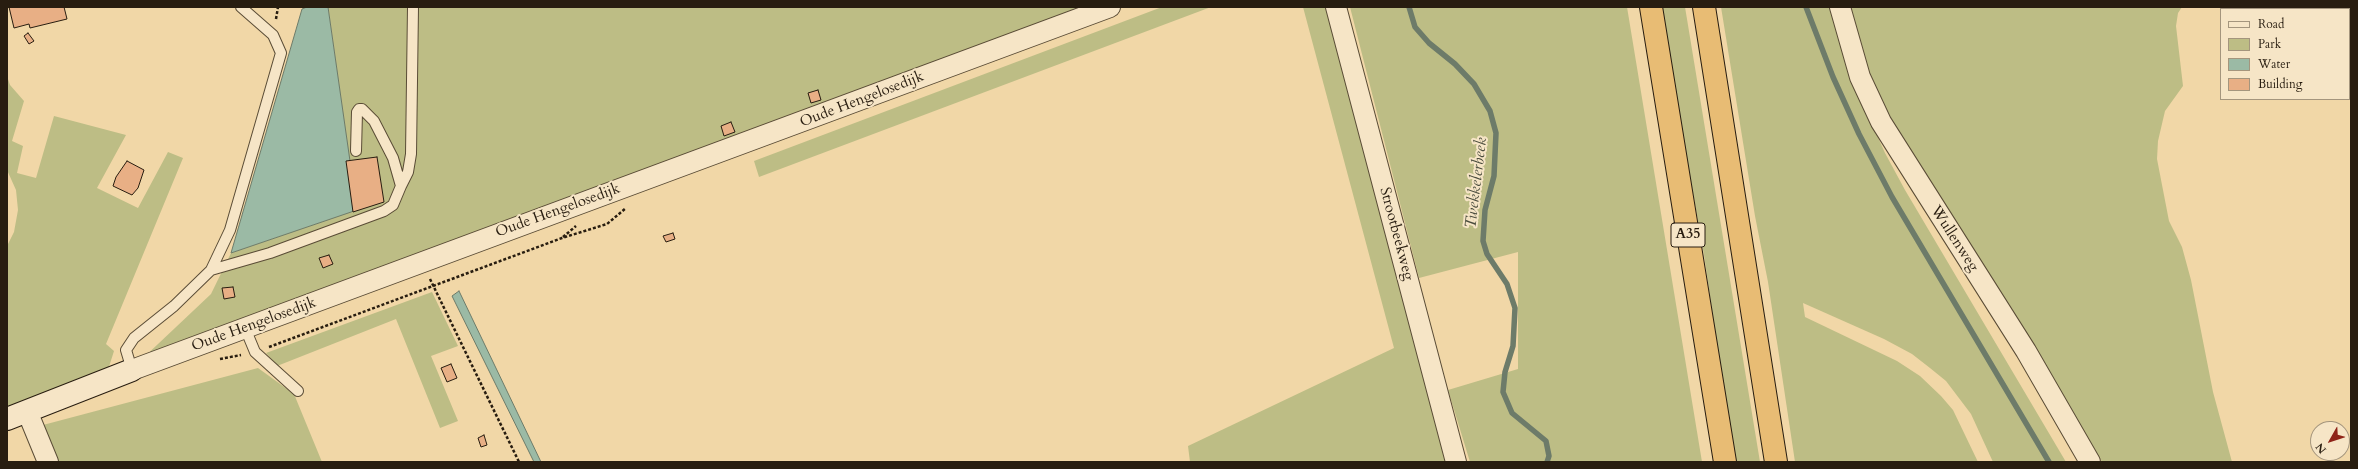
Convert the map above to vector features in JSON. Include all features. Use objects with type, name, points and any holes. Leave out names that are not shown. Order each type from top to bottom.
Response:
[{"type":"highway","name":"A35","points":[[1651,7],[1725,462]]},
{"type":"highway","points":[[1704,7],[1776,462]]},
{"type":"street","name":"Oude Hengelosedijk","points":[[7,419],[132,370],[1110,7]]},
{"type":"street","name":"Strootbeekweg","points":[[1336,7],[1456,462]]},
{"type":"street","name":"Wullenweg","points":[[1840,7],[1860,77],[1881,122],[2026,351],[2090,462]]},
{"type":"street","points":[[27,411],[48,462]]},
{"type":"lane","points":[[132,370],[126,350],[134,338],[174,306],[211,270],[230,230],[281,53],[273,35],[241,7]]},
{"type":"lane","points":[[211,270],[247,261],[384,211],[393,205],[408,172],[411,154],[413,7]]},
{"type":"lane","points":[[356,151],[357,112],[359,108],[362,109],[374,121],[382,135],[393,158],[401,186]]},
{"type":"lane","points":[[245,328],[255,352],[298,391]]},
{"type":"path","points":[[217,360],[255,352],[562,238],[607,224],[629,205]]},
{"type":"path","points":[[440,298],[519,462]]},
{"type":"green space","points":[[328,7],[1096,7],[140,361],[211,294],[231,253],[356,210]]},
{"type":"green space","points":[[1162,7],[1211,7],[759,177],[754,161]]},
{"type":"green space","points":[[1303,7],[1329,7],[1450,462],[1190,462],[1188,446],[1394,348]]},
{"type":"green space","points":[[1350,7],[1627,7],[1702,462],[1470,462],[1448,390],[1518,369],[1518,252],[1419,278]]},
{"type":"green space","points":[[1660,7],[1685,7],[1760,462],[1734,462],[1704,255]]},
{"type":"green space","points":[[1721,7],[1831,7],[1872,124],[1885,153],[1905,190],[2066,462],[1993,462],[1971,414],[1946,381],[1912,354],[1884,339],[1803,303],[1805,317],[1897,361],[1920,376],[1953,410],[1978,462],[1795,462],[1768,282],[1755,216]]},
{"type":"green space","points":[[1848,7],[2182,7],[2178,13],[2176,26],[2183,86],[2165,111],[2158,141],[2157,159],[2169,221],[2182,247],[2191,280],[2213,392],[2232,462],[2102,462],[2069,406],[1912,163],[1866,68]]},
{"type":"green space","points":[[7,76],[10,85],[24,101],[12,141],[23,146],[17,173],[36,178],[54,116],[126,135],[97,188],[138,208],[168,152],[183,158],[106,344],[114,351],[107,373],[7,409],[7,246],[14,232],[18,210],[16,190],[7,170]]},
{"type":"green space","points":[[432,292],[458,346],[431,356],[458,421],[440,428],[396,319],[277,366],[266,353]]},
{"type":"green space","points":[[258,368],[294,394],[322,462],[56,462],[43,425]]},
{"type":"water","points":[[307,7],[328,7],[357,210],[231,253],[302,9]]},
{"type":"water","points":[[459,291],[541,462],[534,462],[452,296]]},
{"type":"building","points":[[9,7],[64,7],[67,19],[30,28],[29,24],[14,28]]},
{"type":"building","points":[[28,33],[34,41],[29,44],[24,36]]},
{"type":"building","points":[[818,90],[821,100],[811,103],[808,93]]},
{"type":"building","points":[[731,122],[735,132],[724,136],[721,126]]},
{"type":"building","points":[[377,157],[384,202],[353,212],[346,161]]},
{"type":"building","points":[[127,161],[144,170],[138,188],[132,195],[113,186],[116,177]]},
{"type":"building","points":[[673,233],[675,239],[666,242],[663,236]]},
{"type":"building","points":[[329,255],[333,264],[323,268],[319,258]]},
{"type":"building","points":[[233,287],[235,297],[224,299],[222,288]]},
{"type":"building","points":[[451,364],[457,378],[447,382],[441,368]]},
{"type":"building","points":[[484,435],[487,445],[481,447],[478,438]]},
{"type":"waterway","name":"Twekkelerbeek","points":[[1409,7],[1415,27],[1429,43],[1455,64],[1474,84],[1490,111],[1496,133],[1494,176],[1485,210],[1483,241],[1487,254],[1507,284],[1515,308],[1513,346],[1505,372],[1503,392],[1512,413],[1546,441],[1549,456],[1547,462]]},
{"type":"waterway","points":[[1806,7],[1833,77],[1859,134],[1892,197],[2049,462]]}]
